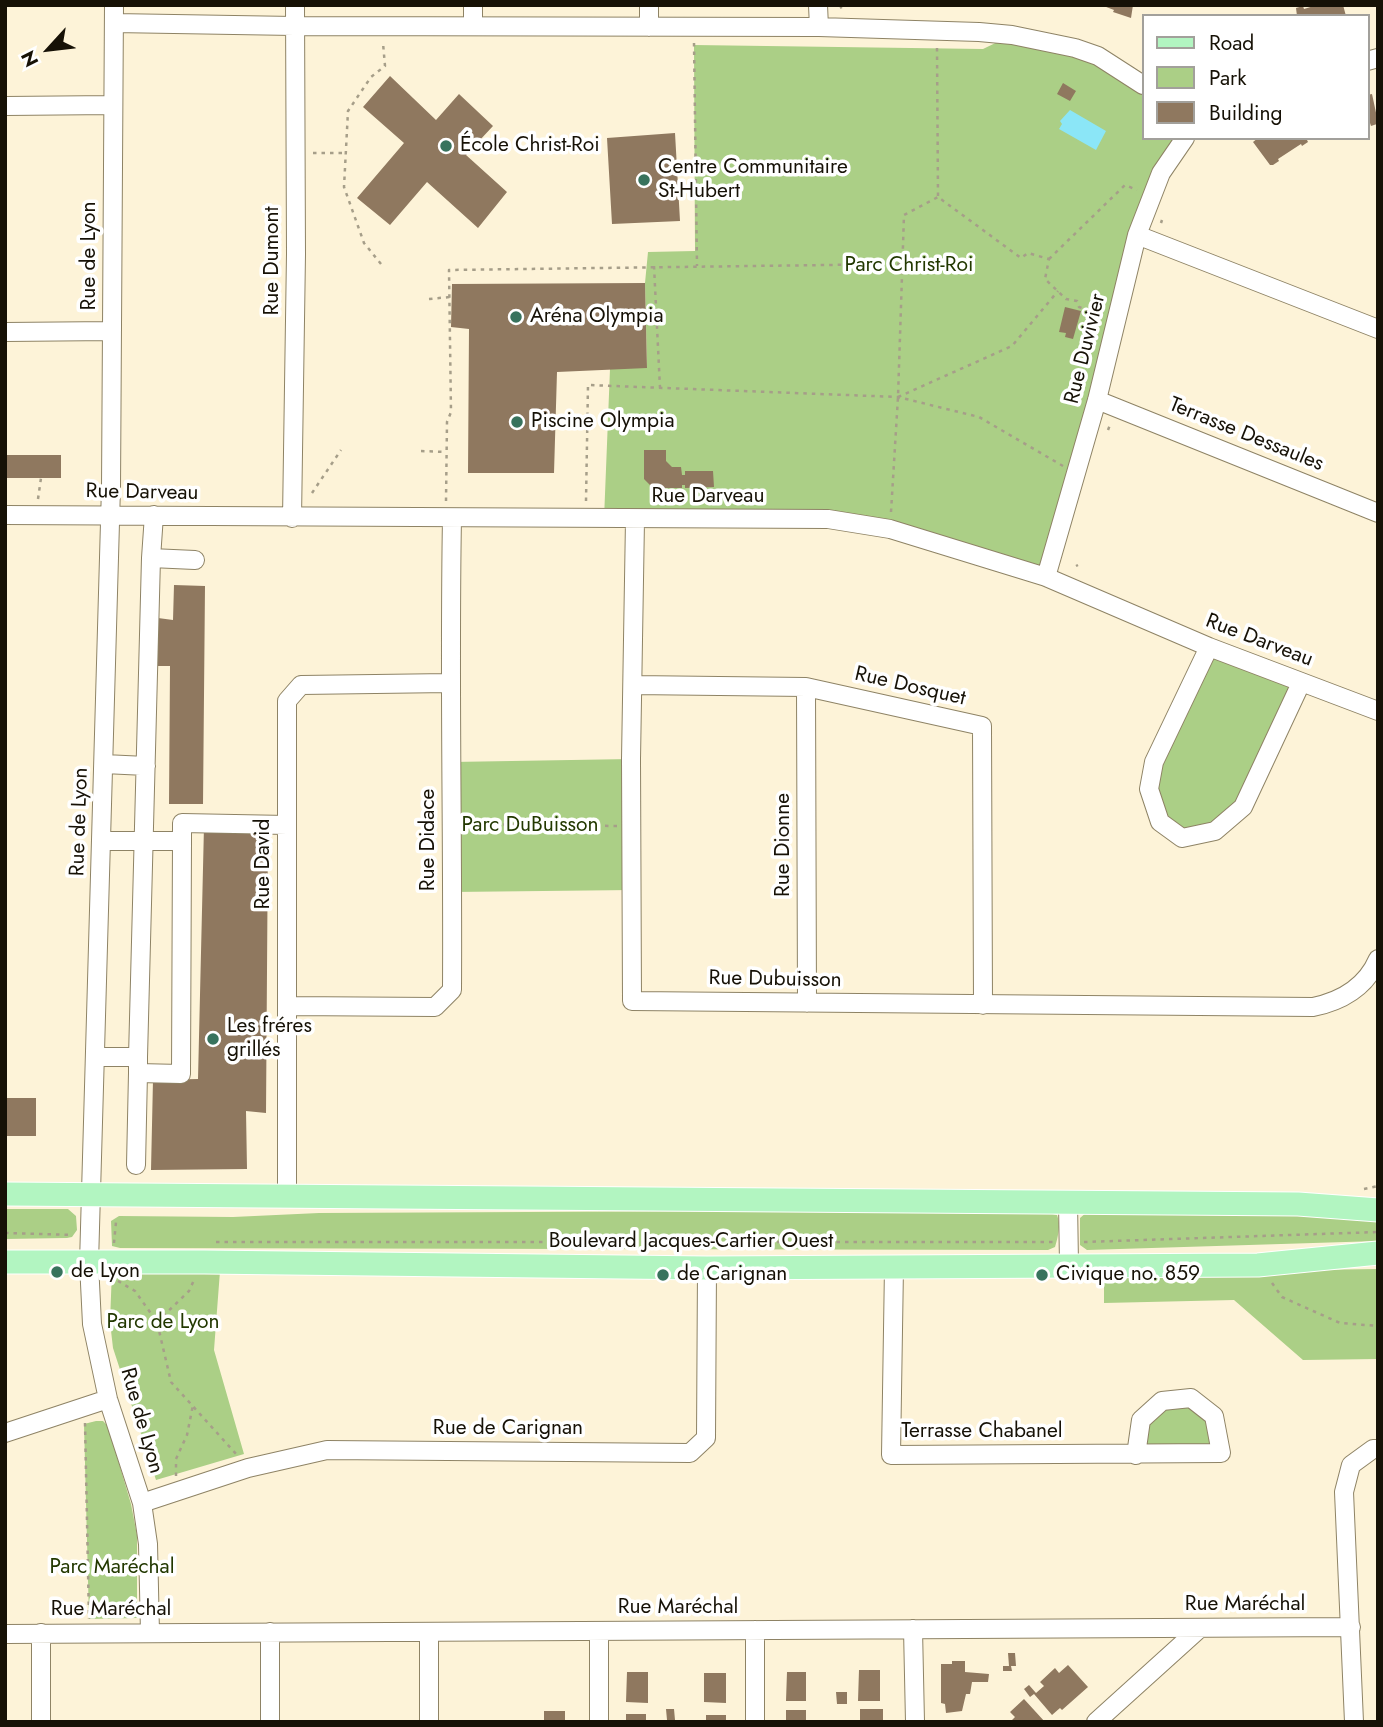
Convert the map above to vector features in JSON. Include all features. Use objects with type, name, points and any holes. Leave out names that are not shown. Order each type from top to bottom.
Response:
[{"type":"main road","name":"Boulevard Jacques-Cartier Ouest","points":[[5,1194],[1298,1204],[1378,1210]]},
{"type":"main road","name":"Boulevard Jacques-Cartier Ouest","points":[[5,1262],[89,1263],[209,1252],[707,1268],[894,1266],[1069,1253],[1258,1265],[1378,1253]]},
{"type":"street","name":"Rue Dumont","points":[[292,518],[296,254],[295,5]]},
{"type":"street","points":[[472,5],[473,25]]},
{"type":"street","points":[[649,5],[649,27]]},
{"type":"street","points":[[818,5],[819,27]]},
{"type":"street","points":[[114,14],[294,26],[819,27],[1012,35],[1075,48],[1098,56],[1142,84]]},
{"type":"street","name":"Rue de Lyon","points":[[114,14],[110,514],[89,1263],[92,1324],[108,1399],[142,1503],[148,1544],[150,1633]]},
{"type":"street","points":[[5,106],[113,105]]},
{"type":"street","name":"Rue Duvivier","points":[[1046,577],[1097,400],[1137,235],[1161,173],[1184,140]]},
{"type":"street","points":[[1137,235],[1378,329]]},
{"type":"street","points":[[5,332],[112,331]]},
{"type":"street","name":"Terrasse Dessaules","points":[[1097,400],[1378,513]]},
{"type":"street","name":"Rue Darveau","points":[[5,515],[828,519],[890,530],[1046,577],[1209,647],[1378,711]]},
{"type":"street","points":[[136,1165],[150,558],[154,515]]},
{"type":"street","name":"Rue Didace","points":[[287,1006],[435,1007],[452,990],[449,683],[452,519]]},
{"type":"street","name":"Rue Dubuisson","points":[[635,520],[632,1001],[1313,1007],[1329,1004],[1353,991],[1372,973],[1378,959]]},
{"type":"street","points":[[150,558],[195,560]]},
{"type":"street","points":[[1209,647],[1154,762],[1149,789],[1160,822],[1182,838],[1215,831],[1243,807],[1301,683]]},
{"type":"street","name":"Rue David","points":[[287,1196],[287,701],[301,685],[449,683]]},
{"type":"street","name":"Rue Dosquet","points":[[633,685],[806,687],[982,726],[983,1005]]},
{"type":"street","name":"Rue Dionne","points":[[806,687],[807,1003]]},
{"type":"street","points":[[104,764],[146,766]]},
{"type":"street","points":[[96,1057],[181,1074],[182,823],[287,825]]},
{"type":"street","points":[[102,841],[182,841]]},
{"type":"street","points":[[1068,1202],[1069,1253]]},
{"type":"street","name":"Terrasse Chabanel","points":[[894,1266],[891,1455],[1136,1455],[1222,1453],[1214,1416],[1191,1398],[1162,1401],[1141,1420],[1136,1455]]},
{"type":"street","name":"Rue de Carignan","points":[[142,1503],[248,1468],[327,1450],[690,1452],[706,1438],[707,1268]]},
{"type":"street","points":[[5,1433],[108,1399]]},
{"type":"street","points":[[1354,1722],[1344,1492],[1351,1465],[1373,1449],[1378,1449]]},
{"type":"street","name":"Rue Maréchal","points":[[5,1634],[1351,1627]]},
{"type":"street","points":[[1096,1722],[1200,1628]]},
{"type":"street","points":[[913,1629],[915,1722]]},
{"type":"street","points":[[755,1630],[755,1722]]},
{"type":"street","points":[[599,1631],[599,1722]]},
{"type":"street","points":[[270,1632],[270,1722]]},
{"type":"street","points":[[429,1632],[429,1722]]},
{"type":"street","points":[[41,1633],[41,1722]]},
{"type":"path","points":[[381,264],[364,243],[344,187],[348,111],[371,77],[385,66],[383,43]]},
{"type":"path","points":[[694,44],[697,266]]},
{"type":"path","points":[[937,45],[938,197]]},
{"type":"path","points":[[313,153],[346,153]]},
{"type":"path","points":[[1117,319],[1079,307],[1077,301],[1066,299],[1045,279],[1049,259],[1125,185],[1153,195]]},
{"type":"path","points":[[938,197],[1021,258],[1028,253],[1049,259]]},
{"type":"path","points":[[891,512],[904,215],[938,197]]},
{"type":"path","points":[[446,501],[446,422],[452,412],[449,270],[903,264]]},
{"type":"path","points":[[654,266],[660,388]]},
{"type":"path","points":[[898,397],[1012,346],[1058,291]]},
{"type":"path","points":[[429,299],[450,297]]},
{"type":"path","points":[[586,519],[588,386],[898,397],[979,417],[1064,466]]},
{"type":"path","points":[[1108,430],[1110,425]]},
{"type":"path","points":[[312,493],[341,450]]},
{"type":"path","points":[[421,451],[446,453]]},
{"type":"path","points":[[38,499],[41,478]]},
{"type":"path","points":[[452,824],[632,827]]},
{"type":"path","points":[[115,1242],[116,1222]]},
{"type":"path","name":"Boulevard Jacques-Cartier Ouest","points":[[209,1252],[1069,1253],[1378,1232]]},
{"type":"path","points":[[5,1233],[90,1237]]},
{"type":"path","points":[[157,1322],[189,1291],[209,1252]]},
{"type":"path","points":[[1258,1265],[1282,1297],[1340,1323],[1378,1326]]},
{"type":"path","points":[[117,1280],[135,1291],[157,1322],[171,1382],[248,1468]]},
{"type":"path","points":[[177,1491],[176,1460],[187,1435],[193,1405]]},
{"type":"path","points":[[84,1406],[90,1633]]},
{"type":"green space","name":"Parc Christ-Roi","points":[[1012,35],[1075,48],[1142,84],[1142,140],[1184,140],[1161,173],[1046,577],[890,529],[604,519],[610,369],[647,367],[645,283],[648,252],[695,251],[694,45],[983,49]]},
{"type":"green space","points":[[1209,647],[1301,683],[1243,807],[1182,838],[1160,822],[1154,762]]},
{"type":"green space","name":"Parc DuBuisson","points":[[631,759],[633,890],[453,892],[452,762]]},
{"type":"green space","points":[[5,1209],[68,1209],[76,1216],[77,1230],[72,1237],[67,1238],[5,1239]]},
{"type":"green space","points":[[735,1211],[1048,1213],[1057,1215],[1059,1227],[1055,1247],[1048,1250],[120,1248],[112,1246],[111,1221],[119,1216]]},
{"type":"green space","points":[[1087,1212],[1288,1212],[1378,1218],[1378,1241],[1087,1250],[1080,1245],[1080,1218]]},
{"type":"green space","points":[[1378,1269],[1378,1359],[1303,1360],[1234,1300],[1104,1303],[1104,1273]]},
{"type":"green space","name":"Parc de Lyon","points":[[112,1270],[220,1271],[214,1350],[244,1454],[156,1480],[113,1348],[110,1322]]},
{"type":"green space","points":[[1189,1406],[1208,1420],[1213,1446],[1143,1447],[1149,1423],[1165,1408]]},
{"type":"green space","name":"Parc Maréchal","points":[[103,1421],[108,1426],[131,1504],[137,1535],[137,1618],[89,1619],[84,1424]]},
{"type":"water","points":[[1070,110],[1106,131],[1096,150],[1059,129],[1062,124],[1060,121]]},
{"type":"building","points":[[1101,5],[1133,5],[1131,18],[1113,12],[1114,10]]},
{"type":"building","points":[[1317,5],[1343,5],[1345,14],[1297,14],[1296,8],[1303,6],[1304,9]]},
{"type":"building","points":[[390,76],[436,120],[459,94],[493,126],[466,155],[507,192],[478,228],[427,182],[390,225],[357,198],[404,143],[363,107]]},
{"type":"building","points":[[1063,83],[1076,91],[1070,101],[1057,94]]},
{"type":"building","points":[[1372,94],[1378,122],[1371,126],[1369,123],[1369,95]]},
{"type":"building","name":"Centre Communitaire St-Hubert","points":[[675,133],[680,221],[612,224],[607,138]]},
{"type":"building","points":[[1307,140],[1308,142],[1270,165],[1253,142]]},
{"type":"building","points":[[645,283],[647,368],[557,372],[554,473],[468,473],[469,329],[451,327],[452,284]]},
{"type":"building","points":[[1065,307],[1081,311],[1073,339],[1065,337],[1066,333],[1059,332]]},
{"type":"building","points":[[644,450],[666,450],[666,461],[672,467],[681,467],[682,475],[685,475],[685,471],[713,471],[714,487],[685,488],[685,485],[682,485],[682,488],[653,488],[644,479]]},
{"type":"building","points":[[5,455],[61,455],[61,478],[5,478]]},
{"type":"building","points":[[174,585],[205,586],[203,804],[169,804],[170,666],[157,666],[158,618],[173,620]]},
{"type":"building","points":[[204,826],[268,828],[266,1113],[246,1111],[247,1169],[151,1170],[153,1080],[198,1079]]},
{"type":"building","points":[[5,1098],[36,1098],[36,1136],[5,1136]]},
{"type":"building","points":[[1008,1653],[1015,1653],[1016,1666],[1011,1666],[1012,1671],[1003,1671],[1003,1666],[1009,1666]]},
{"type":"building","points":[[952,1661],[965,1661],[965,1672],[989,1674],[988,1682],[972,1682],[962,1711],[946,1713],[945,1704],[941,1703],[941,1664],[952,1664]]},
{"type":"building","points":[[1068,1665],[1088,1687],[1062,1710],[1060,1708],[1052,1715],[1034,1694],[1030,1697],[1024,1689],[1029,1685],[1036,1693],[1044,1686],[1040,1682],[1055,1668],[1059,1673]]},
{"type":"building","points":[[859,1670],[880,1670],[880,1701],[858,1701]]},
{"type":"building","points":[[627,1672],[648,1672],[648,1703],[626,1702]]},
{"type":"building","points":[[787,1672],[806,1672],[806,1701],[786,1701]]},
{"type":"building","points":[[704,1673],[726,1673],[726,1703],[704,1702]]},
{"type":"building","points":[[836,1692],[847,1692],[847,1704],[837,1704]]},
{"type":"building","points":[[1024,1699],[1045,1722],[1010,1722],[1015,1717],[1010,1712]]},
{"type":"building","points":[[666,1709],[674,1709],[675,1720],[667,1720]]},
{"type":"building","points":[[860,1709],[883,1709],[883,1722],[860,1722]]},
{"type":"building","points":[[786,1710],[806,1710],[806,1722],[786,1722]]},
{"type":"building","points":[[544,1711],[565,1711],[565,1722],[544,1722]]},
{"type":"building","points":[[626,1714],[646,1714],[646,1722],[626,1722]]},
{"type":"building","points":[[706,1715],[726,1715],[726,1722],[706,1722]]},
{"type":"place","name":"École Christ-Roi","points":[[446,146]]},
{"type":"place","name":"Centre Communitaire St-Hubert","points":[[644,180]]},
{"type":"place","name":"Aréna Olympia","points":[[516,317]]},
{"type":"place","name":"Piscine Olympia","points":[[517,422]]},
{"type":"place","name":"Les fréres grillés","points":[[213,1039]]},
{"type":"place","name":"de Lyon","points":[[57,1272]]},
{"type":"place","name":"de Carignan","points":[[663,1275]]},
{"type":"place","name":"Civique no. 859","points":[[1042,1275]]}]
